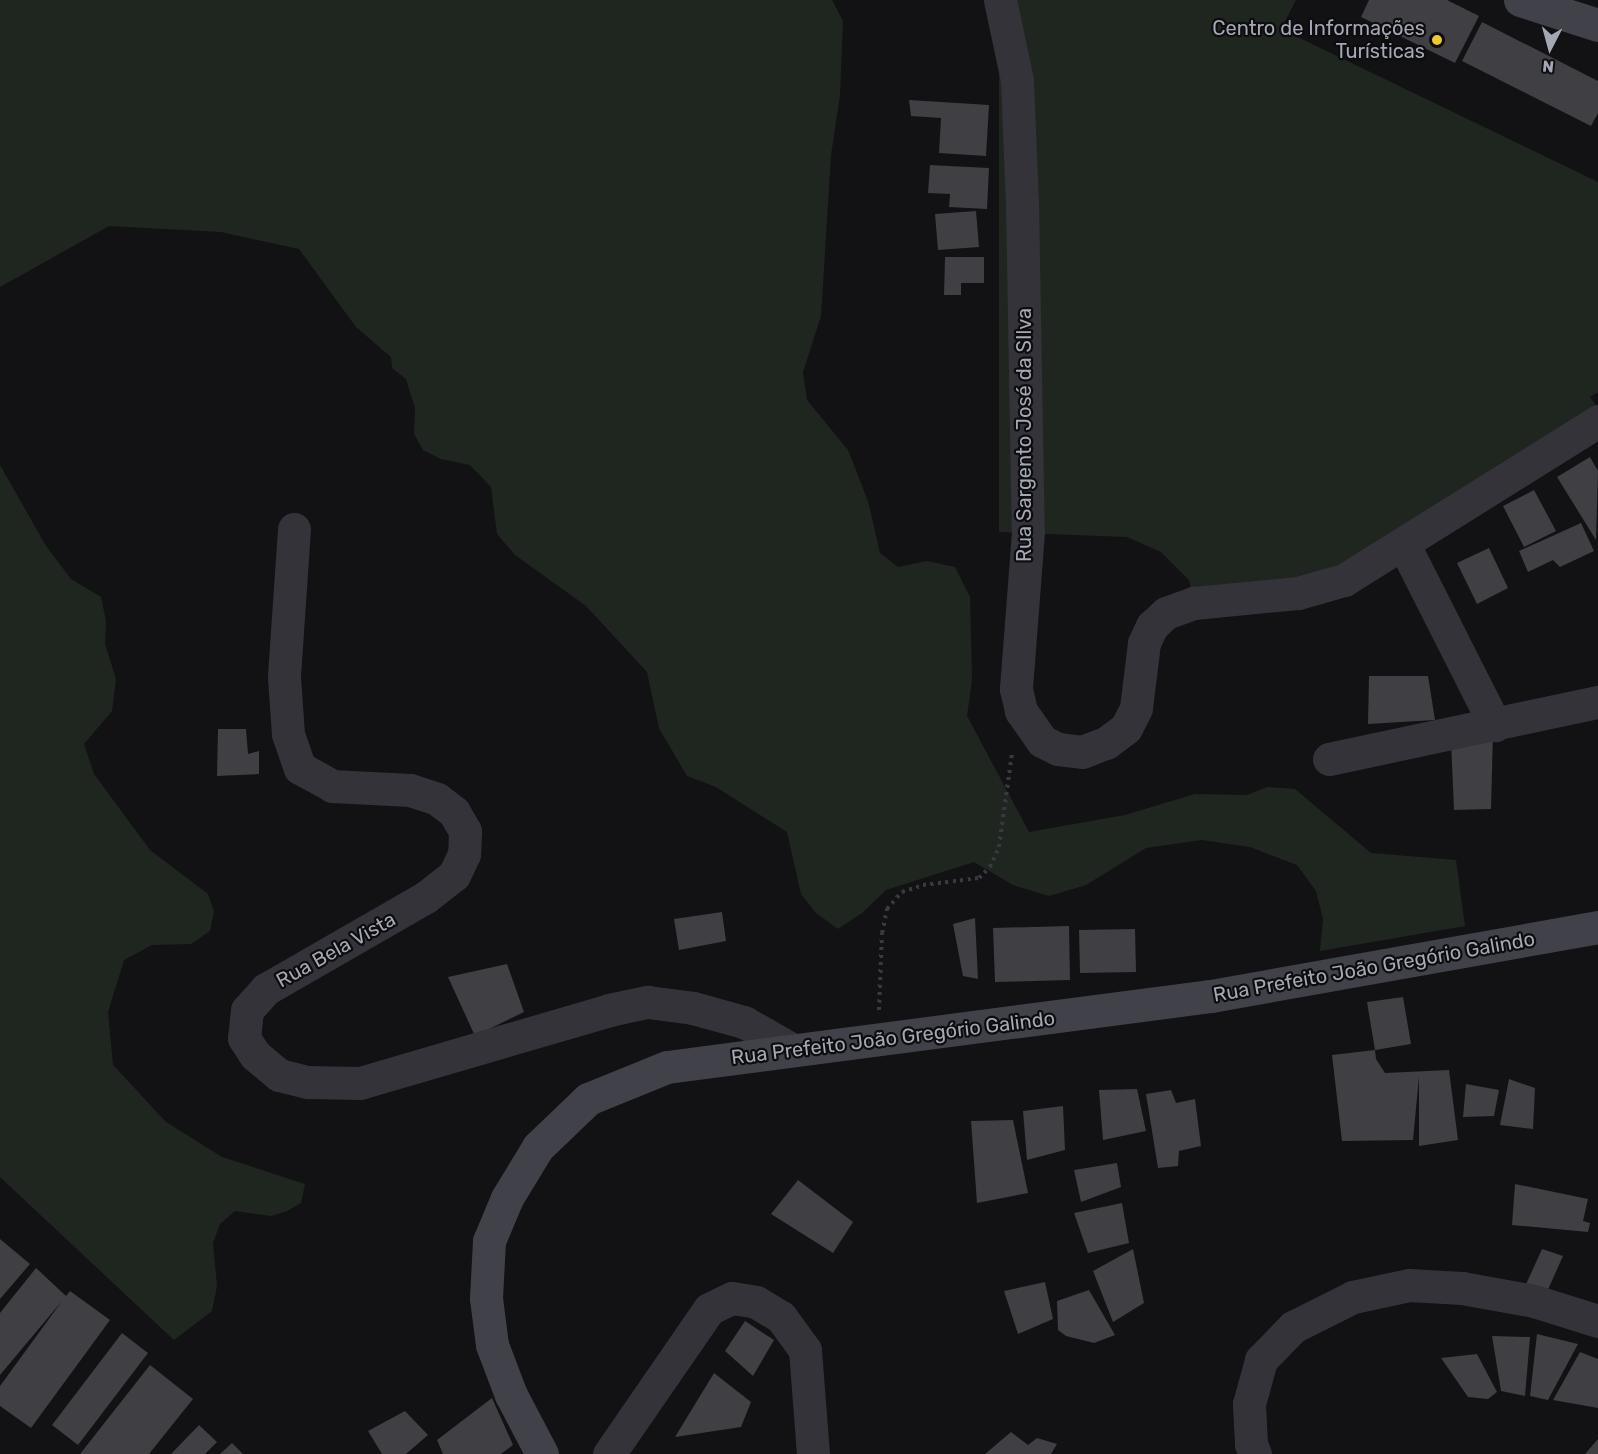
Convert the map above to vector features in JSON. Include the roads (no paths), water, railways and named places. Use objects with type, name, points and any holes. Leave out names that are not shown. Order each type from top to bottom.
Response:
[{"type":"main road","points":[[1520,0],[1554,8],[1598,25]]},
{"type":"main road","name":"Rua Prefeito João Gregório Galindo","points":[[543,1454],[511,1395],[492,1346],[486,1298],[489,1241],[517,1181],[538,1147],[588,1099],[667,1067],[1211,996],[1598,927]]},
{"type":"street","name":"Rua Sargento José da SIlva","points":[[1000,0],[1017,80],[1022,202],[1028,532],[1016,689],[1021,711],[1042,741],[1058,748],[1082,752],[1106,743],[1126,728],[1136,708],[1144,643],[1152,626],[1166,613],[1194,603],[1298,593],[1333,584],[1404,545],[1598,421]]},
{"type":"street","name":"Rua Bela Vista","points":[[294,529],[284,678],[288,734],[300,768],[332,786],[410,790],[437,799],[454,812],[465,831],[464,854],[454,875],[426,897],[266,989],[247,1010],[244,1038],[255,1055],[279,1075],[308,1082],[360,1083],[609,1010],[648,1002],[693,1008],[744,1022],[792,1050]]},
{"type":"street","points":[[1404,545],[1495,725]]},
{"type":"street","points":[[1329,759],[1598,702]]},
{"type":"street","points":[[1255,1454],[1251,1444],[1249,1404],[1261,1359],[1293,1327],[1353,1297],[1409,1285],[1461,1288],[1534,1301],[1598,1321]]},
{"type":"street","points":[[609,1454],[709,1309],[732,1298],[756,1302],[781,1317],[805,1350],[813,1454]]},
{"type":"place","name":"Centro de Informações Turísticas","points":[[1437,40]]}]
